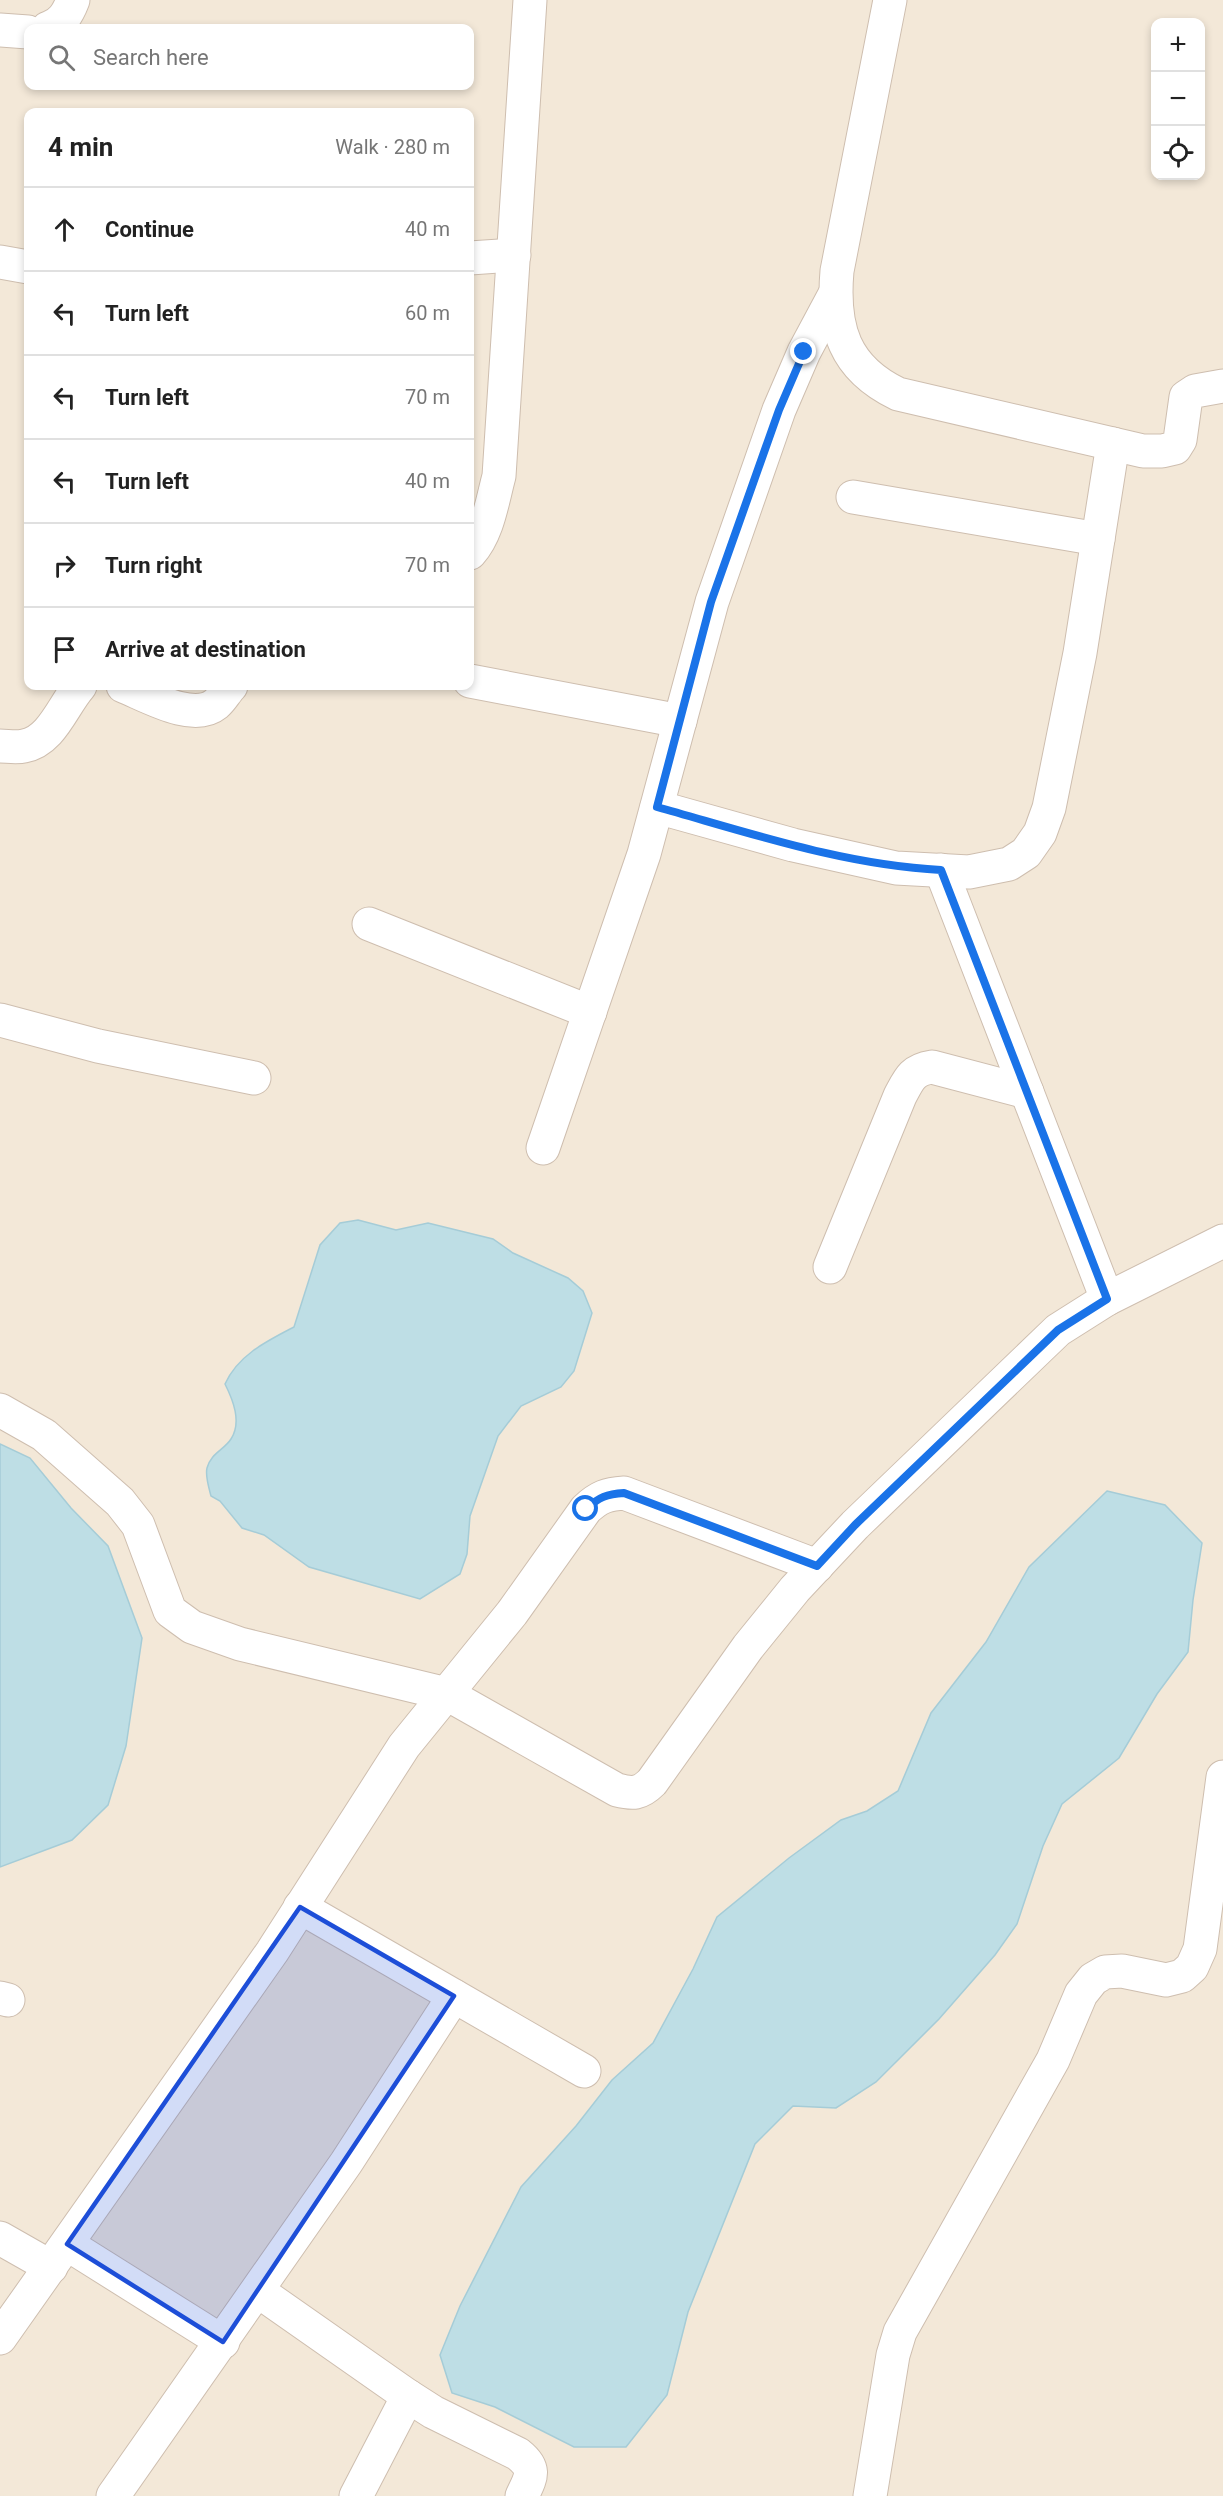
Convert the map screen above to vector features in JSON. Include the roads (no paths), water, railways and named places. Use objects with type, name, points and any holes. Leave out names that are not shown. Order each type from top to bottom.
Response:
[{"type":"street","points":[[59,24],[69,13],[73,0]]},
{"type":"street","points":[[474,548],[491,507],[499,476],[530,0]]},
{"type":"street","points":[[890,0],[837,270],[835,294],[838,330],[858,364],[878,384],[898,394],[1143,451],[1162,451],[1175,447],[1180,440],[1186,397],[1195,391],[1223,386]]},
{"type":"street","points":[[0,30],[24,32]]},
{"type":"street","points":[[474,258],[514,255]]},
{"type":"street","points":[[0,262],[24,266]]},
{"type":"street","points":[[543,1148],[644,854],[711,602],[779,410],[804,352],[835,294]]},
{"type":"street","points":[[657,807],[793,845],[896,868],[969,872],[1010,864],[1026,853],[1040,832],[1049,808],[1080,653],[1113,444]]},
{"type":"street","points":[[854,497],[1098,539]]},
{"type":"street","points":[[474,682],[680,721]]},
{"type":"street","points":[[0,746],[23,747],[38,741],[49,730],[78,690]]},
{"type":"street","points":[[133,690],[180,709],[195,711],[206,710],[216,704],[228,690]]},
{"type":"street","points":[[941,870],[1107,1299]]},
{"type":"street","points":[[369,924],[590,1012]]},
{"type":"street","points":[[0,1020],[98,1046],[254,1078]]},
{"type":"street","points":[[830,1267],[900,1095],[908,1080],[918,1069],[932,1067],[1027,1092]]},
{"type":"street","points":[[0,1410],[44,1435],[120,1502],[138,1525],[170,1611],[192,1627],[240,1644],[447,1694],[617,1790],[632,1794],[642,1792],[652,1782],[748,1647],[795,1589],[855,1525],[1058,1330],[1107,1299],[1223,1241]]},
{"type":"street","points":[[0,2338],[300,1907],[404,1746],[512,1614],[586,1509],[597,1499],[608,1494],[624,1493],[817,1566]]},
{"type":"street","points":[[870,2496],[893,2355],[900,2332],[1053,2060],[1081,1994],[1092,1979],[1105,1972],[1122,1971],[1166,1980],[1182,1976],[1211,1951],[1223,1777]]},
{"type":"street","points":[[300,1907],[584,2072]]},
{"type":"street","points":[[113,2496],[223,2342],[346,2163],[454,1996]]},
{"type":"street","points":[[0,2238],[59,2255],[223,2342]]},
{"type":"street","points":[[258,2291],[433,2412],[518,2454],[531,2469],[530,2480],[522,2496]]},
{"type":"street","points":[[356,2496],[408,2396]]},
{"type":"water","points":[[358,1220],[396,1230],[428,1223],[493,1239],[513,1253],[568,1278],[583,1291],[592,1313],[574,1371],[561,1387],[521,1406],[498,1436],[470,1516],[467,1554],[460,1574],[420,1599],[309,1567],[264,1535],[242,1528],[220,1501],[211,1496],[207,1478],[209,1463],[231,1439],[236,1425],[233,1404],[225,1384],[245,1357],[294,1327],[320,1245],[340,1223]]},
{"type":"water","points":[[0,1444],[30,1458],[71,1508],[108,1546],[142,1638],[126,1746],[108,1805],[72,1840],[0,1867]]},
{"type":"water","points":[[1107,1491],[1165,1505],[1202,1543],[1188,1652],[1157,1694],[1119,1758],[1062,1804],[1043,1846],[1017,1924],[995,1955],[939,2019],[876,2082],[836,2108],[793,2106],[755,2144],[688,2312],[667,2395],[626,2447],[574,2447],[495,2407],[452,2393],[440,2355],[460,2306],[521,2187],[576,2126],[612,2080],[653,2043],[693,1969],[717,1917],[789,1858],[841,1820],[867,1811],[898,1791],[931,1713],[986,1642],[1029,1567]]}]
